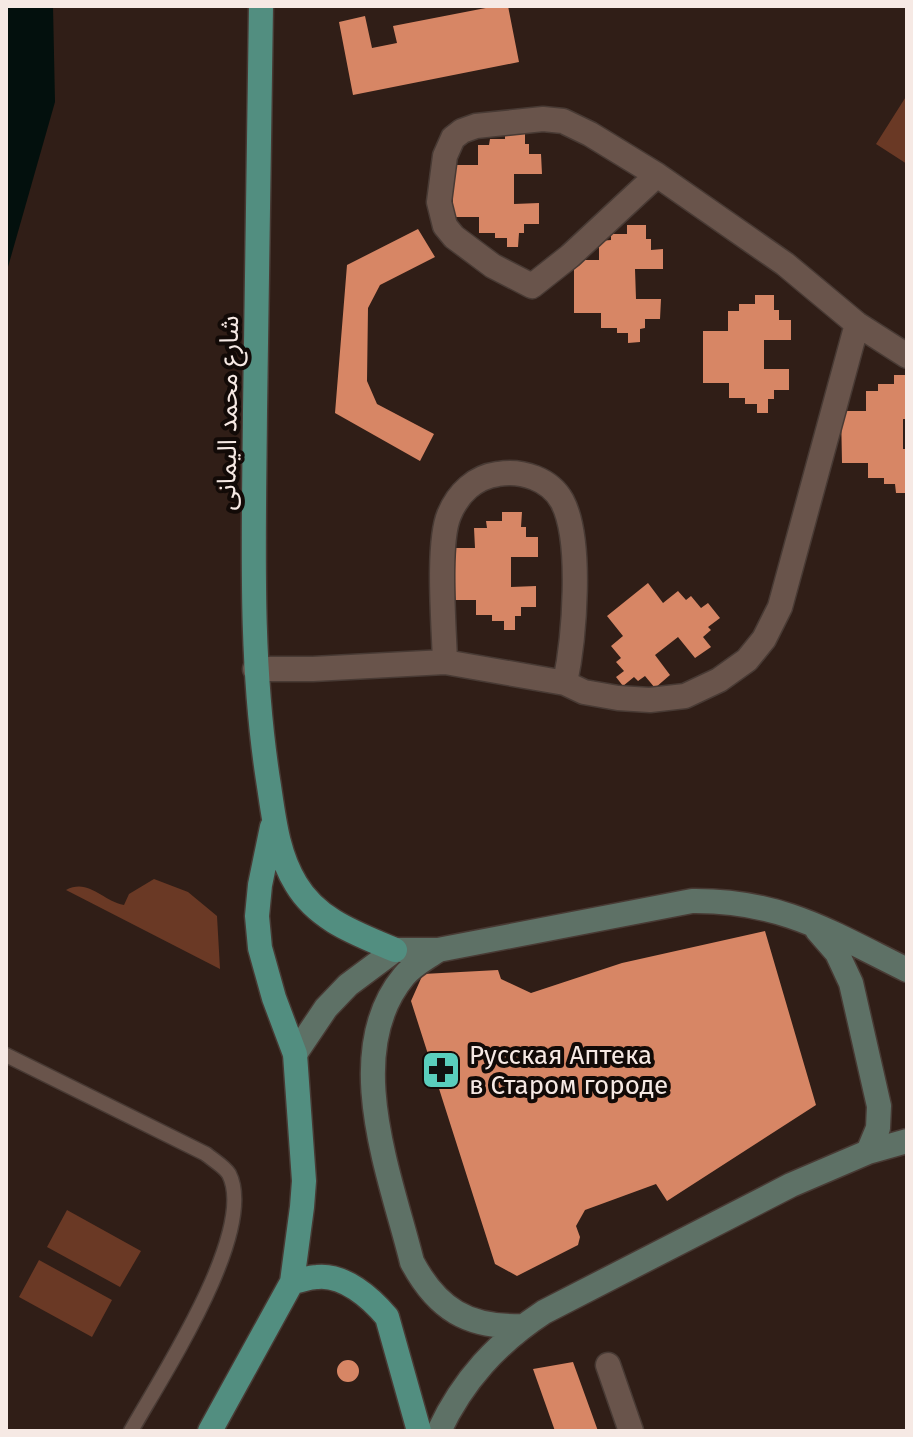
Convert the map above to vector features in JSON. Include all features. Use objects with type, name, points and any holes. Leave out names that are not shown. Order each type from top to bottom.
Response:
[{"type":"main road","name":"شارع محمد اليمانى","points":[[261,6],[255,461],[255,669],[261,738],[274,819],[288,870],[308,900],[326,917],[395,950]]},
{"type":"main road","name":"شارع محمد اليمانى","points":[[274,819],[257,916],[260,948],[295,1054],[304,1181],[292,1282]]},
{"type":"main road","points":[[295,1054],[333,1000],[395,950],[438,950],[692,901],[748,903],[802,918],[907,970]]},
{"type":"main road","points":[[802,918],[827,939],[851,983],[879,1106],[878,1128],[868,1152]]},
{"type":"main road","points":[[438,950],[406,973],[392,992],[383,1014],[372,1066],[374,1108],[412,1262],[421,1279],[440,1301],[465,1318],[483,1324],[522,1326]]},
{"type":"main road","points":[[439,1431],[450,1408],[474,1373],[501,1343],[544,1312],[791,1185],[868,1152],[907,1141]]},
{"type":"main road","points":[[210,1431],[292,1282],[319,1276],[350,1285],[387,1317],[419,1431]]},
{"type":"street","points":[[657,175],[570,256],[532,286],[493,266],[454,237],[445,226],[439,202],[445,156],[453,138],[476,126],[543,119],[563,121],[657,175],[785,264],[857,324],[907,356]]},
{"type":"street","points":[[255,669],[445,662],[565,683],[584,692],[650,700],[685,696],[719,680],[747,660],[764,639],[780,607],[857,324]]},
{"type":"street","points":[[445,662],[444,534],[449,514],[473,481],[499,473],[518,474],[537,478],[553,489],[563,502],[568,521],[574,618],[565,683]]},
{"type":"street","points":[[608,1365],[631,1431]]},
{"type":"lane","points":[[6,1055],[206,1154],[228,1173],[233,1192],[233,1219],[221,1262],[131,1431]]},
{"type":"shaded area","points":[[6,6],[53,6],[55,102],[6,274]]},
{"type":"shaded area","points":[[907,95],[907,164],[876,144]]},
{"type":"shaded area","points":[[154,879],[188,892],[217,916],[220,969],[66,890],[89,888],[124,905],[129,894]]},
{"type":"shaded area","points":[[67,1210],[141,1251],[120,1287],[47,1247]]},
{"type":"shaded area","points":[[39,1260],[112,1300],[92,1337],[19,1297]]},
{"type":"building","points":[[508,6],[519,62],[353,95],[339,22],[365,16],[372,48],[397,43],[393,26]]},
{"type":"building","points":[[525,129],[529,154],[541,154],[542,174],[514,174],[514,204],[539,203],[539,224],[524,224],[524,233],[519,233],[518,247],[507,247],[507,238],[495,238],[495,233],[479,233],[479,217],[453,217],[453,165],[478,165],[478,145],[489,145],[490,139],[505,139],[505,130]]},
{"type":"building","points":[[627,225],[646,225],[646,239],[651,239],[651,250],[663,249],[663,269],[635,269],[636,299],[661,299],[660,319],[645,319],[645,328],[640,329],[640,342],[628,343],[628,333],[617,333],[617,328],[601,328],[601,313],[574,313],[574,260],[599,260],[599,241],[611,240],[611,234],[627,234]]},
{"type":"building","points":[[418,229],[435,257],[380,285],[368,308],[367,381],[377,404],[434,434],[420,461],[335,413],[347,265]]},
{"type":"building","points":[[755,295],[774,295],[774,310],[779,310],[779,320],[791,320],[791,340],[764,340],[764,369],[789,369],[789,390],[774,390],[774,399],[768,399],[768,413],[757,413],[757,404],[745,404],[745,398],[729,398],[729,383],[703,383],[703,331],[728,331],[728,311],[739,311],[739,304],[755,304]]},
{"type":"building","points":[[894,375],[907,375],[903,449],[907,449],[907,493],[896,493],[895,484],[884,484],[884,478],[868,478],[868,463],[842,463],[841,411],[866,411],[866,391],[878,391],[878,384],[894,384]]},
{"type":"building","points":[[502,512],[522,512],[521,527],[526,527],[526,537],[538,537],[538,557],[511,557],[511,587],[536,586],[536,607],[521,607],[521,616],[515,616],[515,630],[504,630],[504,621],[492,621],[492,615],[476,615],[476,600],[450,600],[450,548],[475,548],[474,528],[487,528],[486,521],[502,521]]},
{"type":"building","points":[[648,583],[663,603],[678,591],[686,600],[691,596],[701,608],[708,603],[720,618],[708,627],[711,630],[703,637],[711,647],[695,658],[678,637],[655,655],[670,675],[655,688],[645,676],[638,681],[634,677],[623,686],[616,677],[624,671],[616,662],[621,658],[611,646],[623,636],[607,616]]},
{"type":"building","points":[[765,931],[816,1105],[667,1201],[656,1184],[585,1210],[576,1226],[580,1237],[578,1245],[517,1276],[495,1264],[411,1001],[423,974],[498,970],[501,979],[531,993],[622,963]]},
{"type":"building","points":[[348,1360],[356,1363],[359,1371],[356,1379],[348,1382],[340,1379],[337,1371],[340,1363]]},
{"type":"building","points":[[573,1362],[598,1431],[555,1431],[533,1369]]},
{"type":"place","name":"Русская Аптека в Старом городе","points":[[441,1070]]}]
